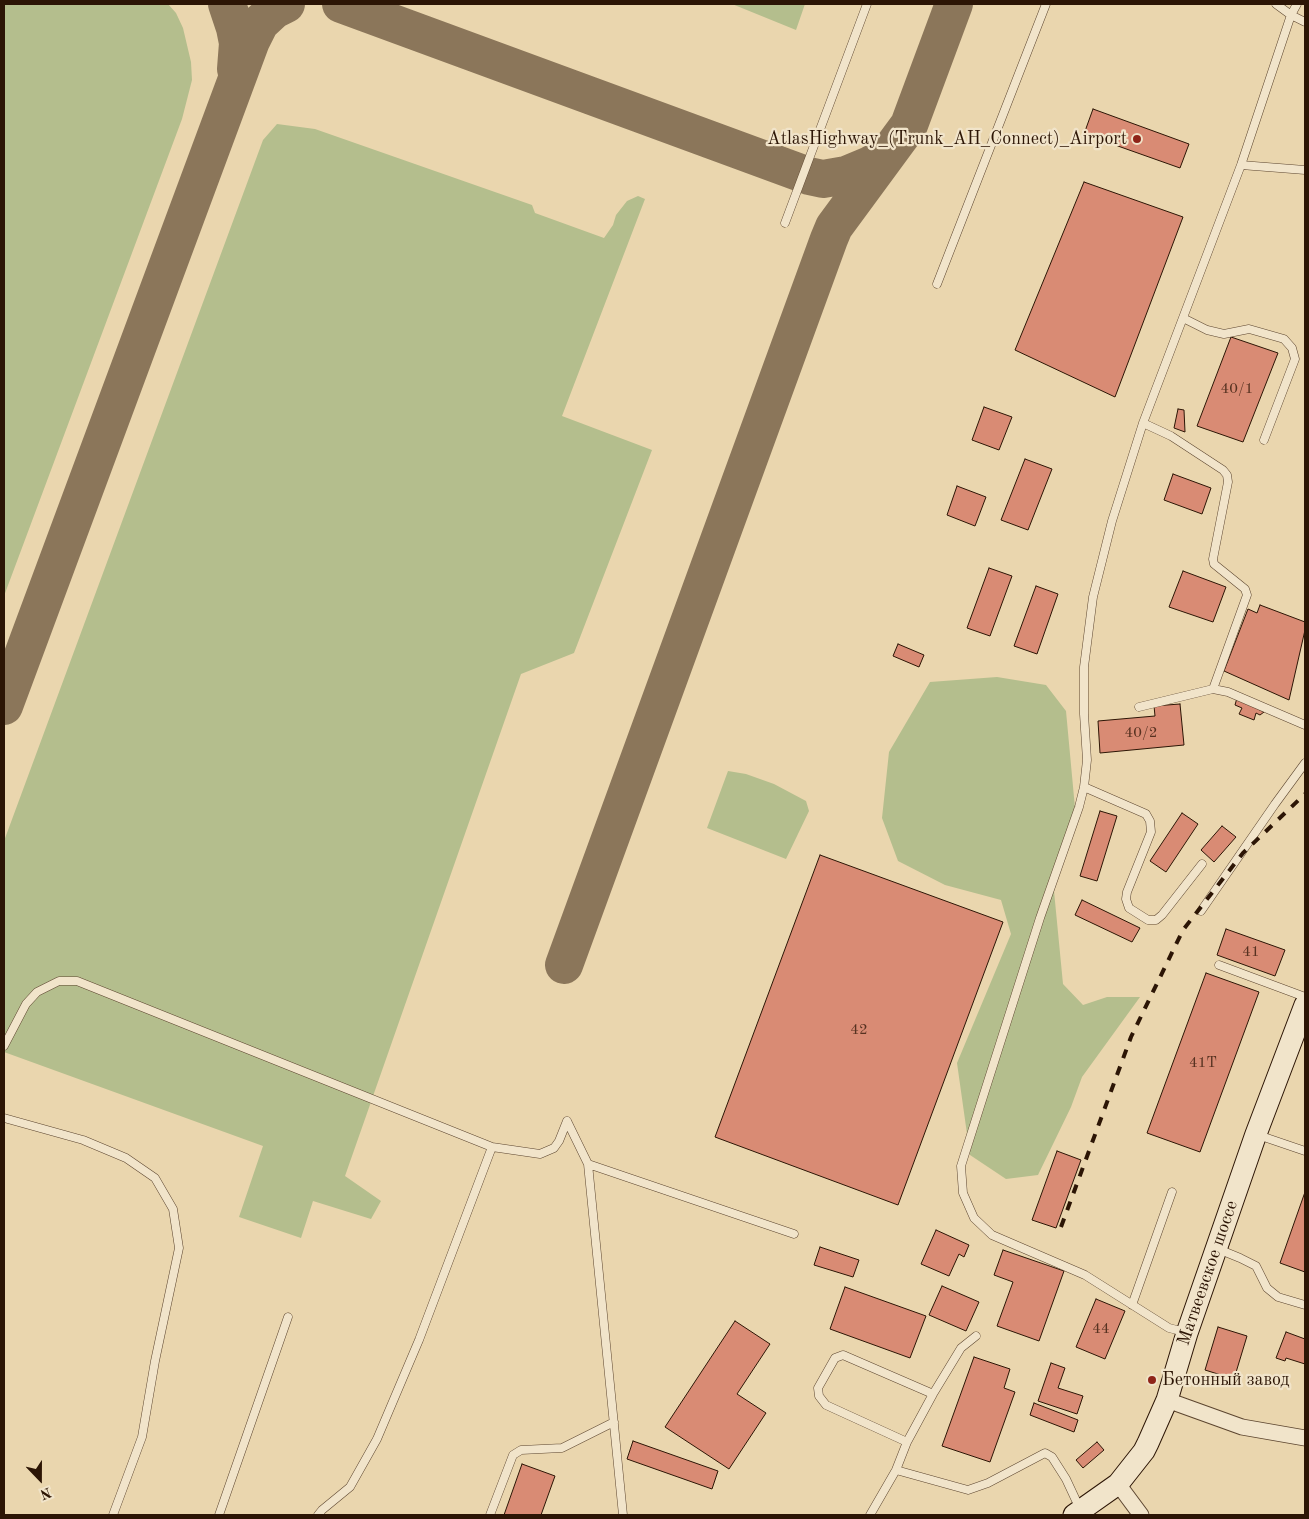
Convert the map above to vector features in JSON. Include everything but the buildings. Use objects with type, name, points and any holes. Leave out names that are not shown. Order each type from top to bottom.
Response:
[{"type":"main road","name":"Матвеевское шоссе","points":[[1078,1513],[1118,1484],[1144,1451],[1167,1400],[1187,1333],[1216,1248],[1256,1134],[1305,1005]]},
{"type":"street","points":[[1167,1400],[1242,1427],[1305,1438]]},
{"type":"street","points":[[1118,1484],[1141,1515]]},
{"type":"lane","points":[[785,223],[867,4]]},
{"type":"lane","points":[[937,284],[1046,4]]},
{"type":"lane","points":[[1276,4],[1305,22]]},
{"type":"lane","points":[[1187,1333],[1169,1328],[1085,1275],[992,1235],[974,1218],[963,1192],[961,1166],[1040,918],[1079,808],[1084,787],[1087,760],[1084,714],[1084,667],[1093,597],[1112,521],[1143,423],[1241,165],[1291,15],[1298,4]]},
{"type":"lane","points":[[1241,165],[1305,170]]},
{"type":"lane","points":[[1183,318],[1207,330],[1224,334],[1248,329],[1284,339],[1292,348],[1295,359],[1264,440]]},
{"type":"lane","points":[[1143,423],[1171,436],[1223,470],[1227,475],[1228,482],[1213,559],[1214,564],[1245,589],[1247,596],[1213,689]]},
{"type":"lane","points":[[1139,707],[1213,689],[1228,692],[1305,725]]},
{"type":"lane","points":[[1201,911],[1305,763]]},
{"type":"lane","points":[[1084,787],[1146,814],[1150,821],[1150,832],[1127,892],[1126,899],[1129,908],[1148,920],[1156,920],[1202,864]]},
{"type":"lane","points":[[1219,965],[1305,997]]},
{"type":"lane","points":[[4,1046],[26,1004],[37,992],[59,981],[76,981],[492,1147],[540,1154],[554,1148],[560,1141],[567,1121],[588,1164],[623,1515]]},
{"type":"lane","points":[[4,1118],[83,1140],[126,1158],[155,1178],[173,1209],[179,1248],[142,1437],[113,1515]]},
{"type":"lane","points":[[1256,1134],[1305,1151]]},
{"type":"lane","points":[[318,1515],[350,1487],[377,1439],[419,1340],[492,1147]]},
{"type":"lane","points":[[588,1164],[794,1234]]},
{"type":"lane","points":[[1132,1305],[1172,1192]]},
{"type":"lane","points":[[1216,1248],[1256,1266],[1267,1288],[1278,1297],[1305,1304]]},
{"type":"lane","points":[[219,1515],[288,1317]]},
{"type":"lane","points":[[870,1515],[896,1470],[933,1394],[961,1348],[976,1336]]},
{"type":"lane","points":[[908,1442],[826,1404],[819,1396],[818,1388],[835,1358],[843,1355],[933,1394]]},
{"type":"lane","points":[[490,1515],[513,1454],[521,1450],[562,1448],[614,1422]]},
{"type":"lane","points":[[896,1470],[968,1490],[988,1484],[1045,1453],[1052,1456],[1066,1479],[1078,1513]]},
{"type":"green space","points":[[4,4],[168,4],[176,13],[183,28],[191,62],[192,80],[182,119],[4,596]]},
{"type":"green space","points":[[732,4],[805,4],[796,30]]},
{"type":"green space","points":[[277,124],[315,129],[532,205],[535,213],[604,238],[613,225],[616,215],[627,201],[638,196],[645,199],[562,416],[652,450],[574,653],[521,674],[345,1176],[381,1201],[371,1219],[313,1201],[301,1238],[239,1217],[263,1146],[4,1052],[4,841],[263,140]]},
{"type":"green space","points":[[997,677],[1046,685],[1066,711],[1075,808],[1054,891],[1063,984],[1083,1005],[1107,997],[1140,997],[1082,1077],[1071,1107],[1038,1175],[1006,1179],[970,1155],[957,1063],[1011,934],[1001,900],[945,885],[898,861],[882,818],[889,752],[930,682]]},
{"type":"green space","points":[[728,771],[746,774],[774,784],[806,801],[809,811],[786,859],[707,828]]},
{"type":"taxiway","points":[[227,4],[238,43],[236,69]]},
{"type":"taxiway","points":[[4,706],[251,41],[260,23],[274,10],[286,4]]},
{"type":"taxiway","points":[[341,4],[809,176],[823,179],[846,175],[870,165],[885,156]]},
{"type":"taxiway","points":[[564,965],[829,239],[834,227],[909,125],[954,4]]},
{"type":"railway","points":[[1061,1227],[1131,1037],[1183,930],[1243,853],[1305,794]]},
{"type":"place","name":"AtlasHighway_(Trunk_AH_Connect)_Airport","points":[[1137,139]]},
{"type":"place","name":"Бетонный завод","points":[[1152,1380]]}]
